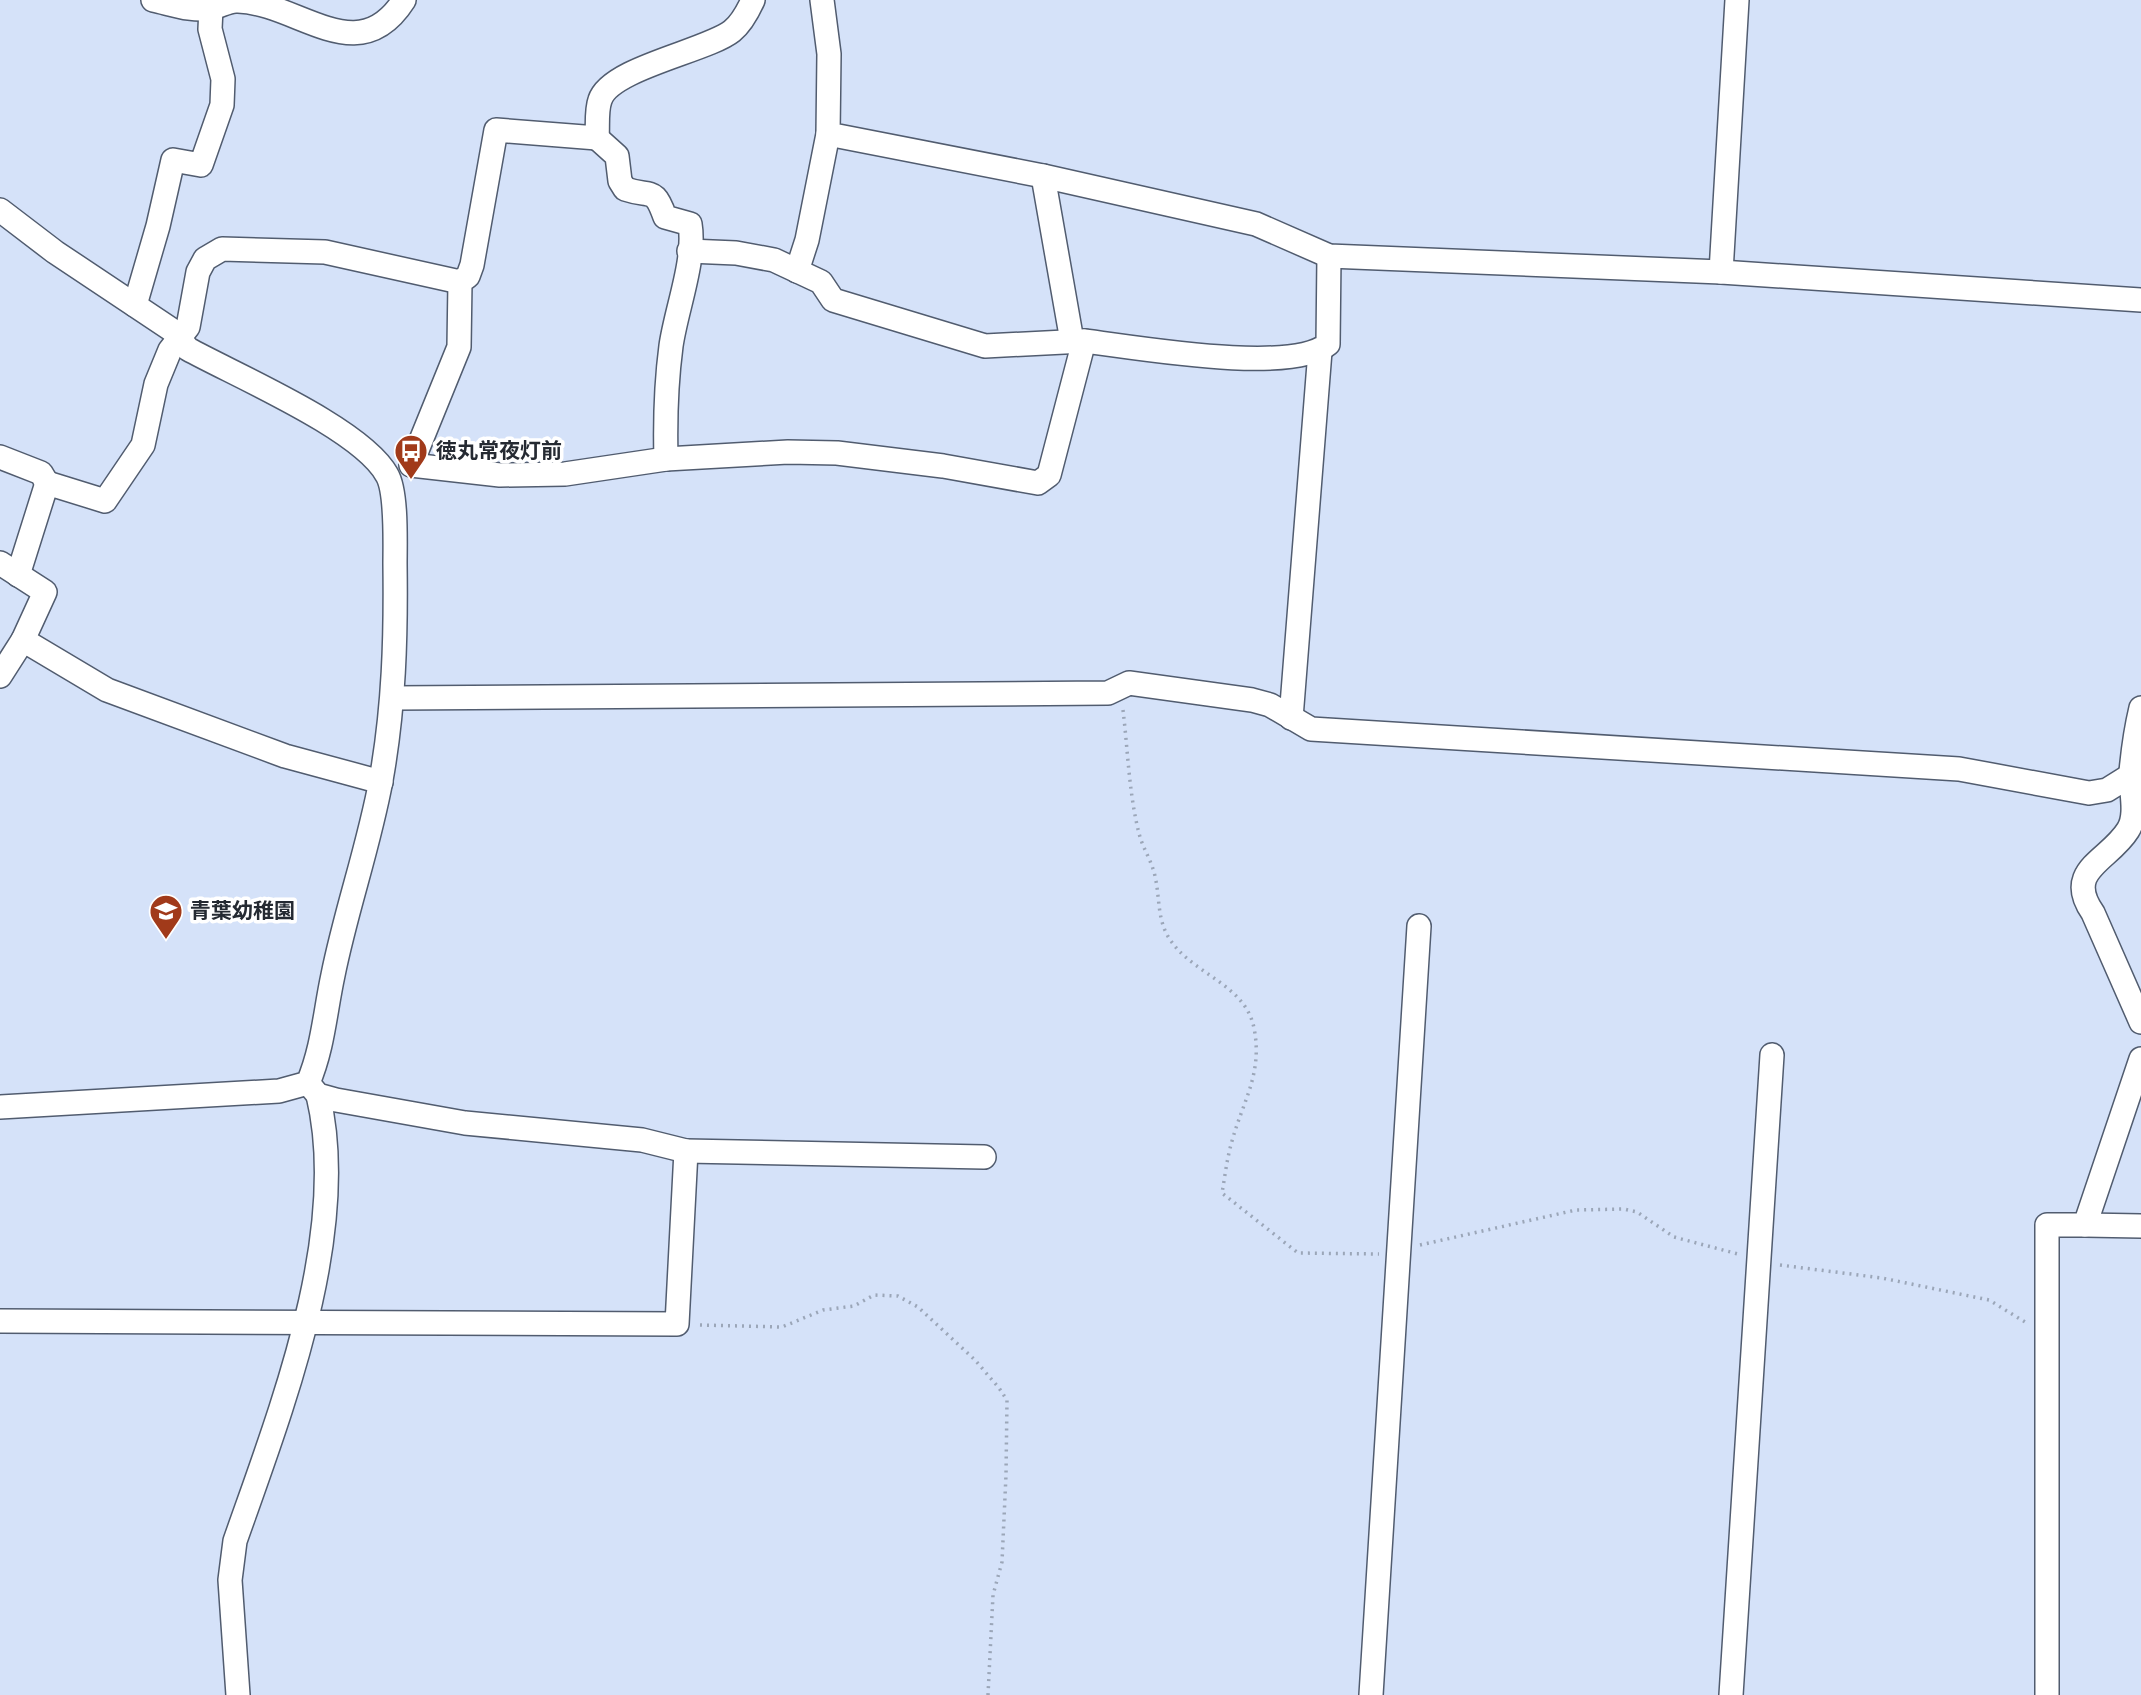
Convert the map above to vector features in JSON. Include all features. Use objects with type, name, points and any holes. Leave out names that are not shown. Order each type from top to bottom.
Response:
[{"type":"street","points":[[153,0],[192,9],[211,8],[235,0],[258,4],[346,34],[367,32],[386,24],[404,0]]},
{"type":"street","points":[[597,138],[600,100],[612,85],[650,65],[731,32],[742,21],[753,0]]},
{"type":"street","points":[[797,271],[807,240],[828,134],[829,54],[822,0]]},
{"type":"street","points":[[1721,272],[1737,0]]},
{"type":"street","points":[[135,306],[159,226],[173,160],[201,165],[222,105],[223,79],[210,29],[211,8]]},
{"type":"street","points":[[0,457],[41,473],[47,483],[105,501],[143,446],[156,384],[170,350],[188,327],[198,272],[205,259],[222,249],[325,252],[460,282],[468,276],[472,265],[496,130],[597,138],[617,156],[620,181],[625,189],[653,193],[658,197],[665,217],[690,224],[689,251],[671,345],[665,400],[666,459]]},
{"type":"street","points":[[828,134],[1044,176],[1256,223],[1329,256],[1721,272],[2141,300]]},
{"type":"street","points":[[388,476],[411,465],[500,475],[552,475],[666,459],[788,452],[836,453],[943,466],[1038,483],[1049,475],[1078,341],[1044,176]]},
{"type":"street","points":[[0,210],[55,252],[172,330],[188,349],[329,423],[367,453],[388,476],[395,526],[394,698],[381,782],[333,975],[313,1089],[325,1137],[324,1211],[316,1285],[306,1324],[235,1541],[230,1580],[239,1695]]},
{"type":"street","points":[[689,251],[736,253],[774,260],[821,282],[833,300],[985,346],[1078,341],[1237,358],[1267,358],[1320,351],[1328,344],[1329,256]]},
{"type":"street","points":[[411,465],[459,347],[460,282]]},
{"type":"street","points":[[1291,718],[1320,351]]},
{"type":"street","points":[[0,676],[23,640],[45,592],[9,569],[47,483]]},
{"type":"street","points":[[23,640],[107,690],[285,756],[381,782]]},
{"type":"street","points":[[394,698],[1108,694],[1129,683],[1223,694],[1270,705],[1311,729],[1959,769],[2089,793],[2106,790],[2131,775]]},
{"type":"street","points":[[2141,708],[2131,775],[2133,803],[2129,828],[2098,859],[2083,882],[2082,897],[2093,913],[2141,1022]]},
{"type":"street","points":[[1371,1695],[1419,926]]},
{"type":"street","points":[[1731,1695],[1772,1055]]},
{"type":"street","points":[[2085,1226],[2141,1059]]},
{"type":"street","points":[[0,1107],[313,1089],[465,1123],[642,1140],[686,1151],[984,1157]]},
{"type":"street","points":[[0,1321],[677,1324],[686,1151]]},
{"type":"street","points":[[2047,1695],[2047,1225],[2141,1226]]},
{"type":"path","points":[[1120,687],[1140,838],[1156,878],[1160,920],[1170,939],[1187,958],[1213,979],[1237,993],[1248,1011],[1254,1029],[1255,1076],[1233,1139],[1222,1193],[1298,1254],[1387,1254],[1576,1210],[1595,1208],[1637,1212],[1674,1237],[1759,1260],[1882,1279],[1990,1300],[2047,1337]]},
{"type":"path","points":[[677,1324],[782,1327],[823,1310],[854,1306],[874,1295],[898,1296],[918,1307],[975,1360],[1007,1400],[1002,1562],[993,1595],[988,1695]]},
{"type":"place","name":"徳丸常夜灯前","points":[[411,481]]},
{"type":"place","name":"青葉幼稚園","points":[[166,941]]}]
